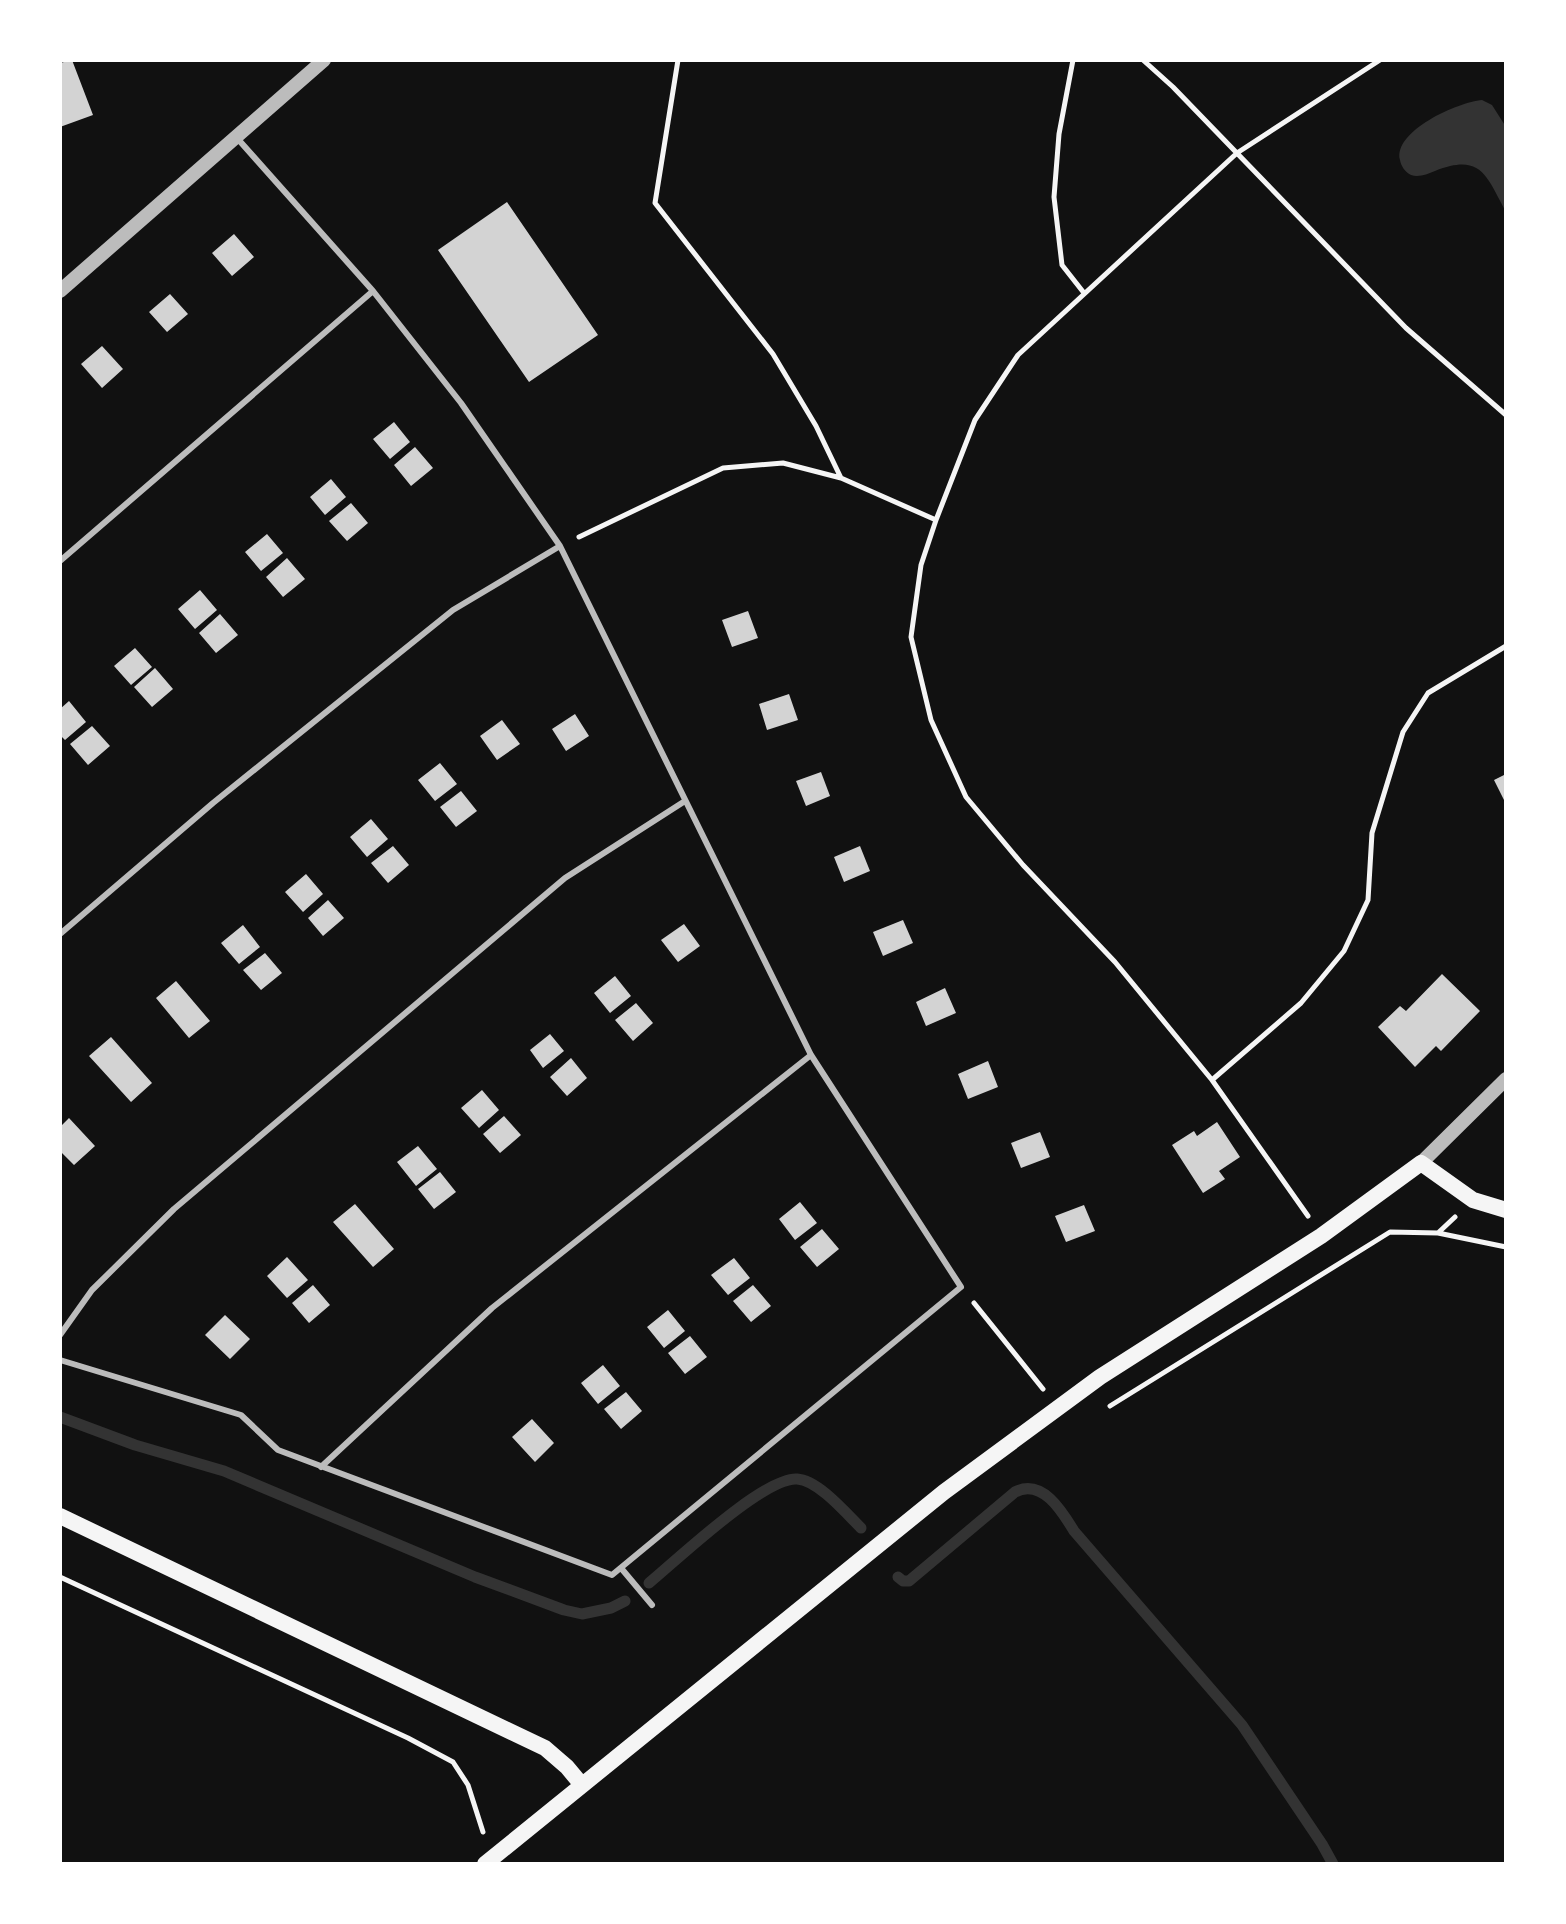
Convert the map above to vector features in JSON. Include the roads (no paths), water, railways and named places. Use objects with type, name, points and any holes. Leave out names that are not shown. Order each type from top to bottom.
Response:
[{"type":"main road","points":[[490,1863],[944,1492],[1100,1377],[1321,1236],[1421,1163],[1473,1200],[1506,1210]]},
{"type":"main road","points":[[60,1516],[545,1748],[582,1785]]},
{"type":"street","points":[[60,291],[324,60]]},
{"type":"street","points":[[1421,1163],[1506,1079]]},
{"type":"lane","points":[[60,1360],[241,1415],[278,1450],[612,1575],[961,1287],[811,1055],[560,546],[461,403],[373,291],[237,138]]},
{"type":"lane","points":[[60,561],[373,291]]},
{"type":"lane","points":[[60,934],[213,803],[453,610],[560,546]]},
{"type":"lane","points":[[60,1335],[92,1290],[174,1209],[565,878],[685,801]]},
{"type":"lane","points":[[321,1467],[492,1308],[811,1055]]},
{"type":"lane","points":[[621,1568],[652,1605]]},
{"type":"waterway","points":[[60,1417],[135,1445],[224,1471],[475,1577],[564,1610],[582,1614],[611,1608],[625,1601]]},
{"type":"waterway","points":[[649,1583],[743,1505],[782,1482],[797,1479],[814,1485],[861,1528]]},
{"type":"waterway","points":[[898,1577],[909,1581],[1015,1492],[1034,1489],[1042,1493],[1057,1506],[1074,1531],[1242,1725],[1333,1864]]}]
